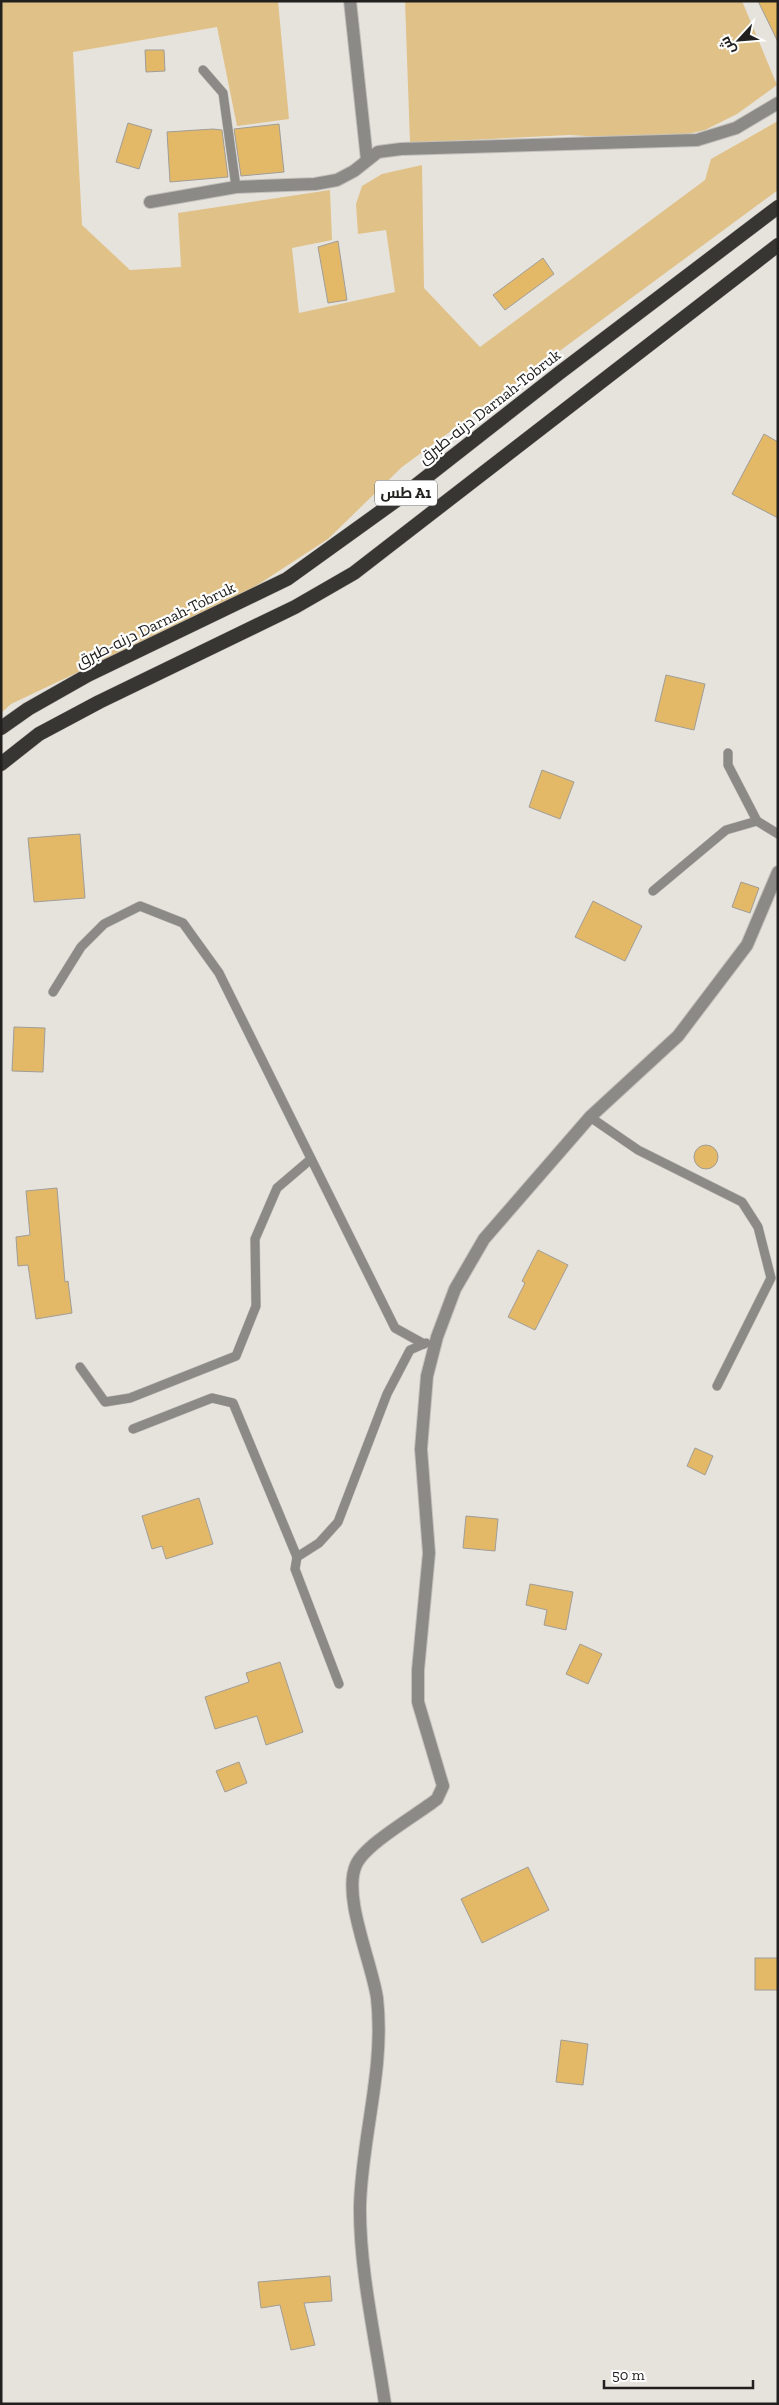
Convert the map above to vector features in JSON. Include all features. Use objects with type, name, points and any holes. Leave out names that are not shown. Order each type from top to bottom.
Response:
[{"type":"highway","name":"درنه-طبرق Darnah-Tobruk","points":[[1,728],[28,709],[88,675],[287,579],[401,497],[558,374],[778,208]]},
{"type":"highway","name":"طس A1","points":[[1,764],[39,734],[100,702],[295,607],[354,573],[778,245]]},
{"type":"street","points":[[350,1],[367,160]]},
{"type":"street","points":[[150,202],[236,187],[315,184],[337,180],[354,172],[378,152],[401,149],[697,140],[736,128],[778,103]]},
{"type":"street","points":[[385,2404],[364,2261],[360,2204],[378,2060],[377,1998],[353,1898],[352,1879],[356,1865],[365,1851],[437,1799],[442,1786],[418,1702],[418,1670],[429,1553],[421,1450],[427,1376],[437,1337],[456,1289],[484,1239],[590,1117],[678,1036],[747,945],[774,894],[778,872]]},
{"type":"lane","points":[[203,70],[223,94],[236,187]]},
{"type":"lane","points":[[728,753],[728,765],[757,821],[778,834]]},
{"type":"lane","points":[[653,892],[726,830],[757,821]]},
{"type":"lane","points":[[53,992],[81,947],[104,924],[140,906],[183,923],[219,973],[395,1328],[424,1344]]},
{"type":"lane","points":[[590,1117],[638,1150],[742,1202],[758,1228],[771,1278],[716,1386]]},
{"type":"lane","points":[[80,1367],[105,1402],[130,1398],[236,1356],[256,1306],[256,1239],[276,1188],[311,1159]]},
{"type":"lane","points":[[296,1557],[319,1543],[338,1522],[387,1394],[410,1350],[437,1337]]},
{"type":"lane","points":[[133,1430],[212,1398],[233,1402],[296,1557],[295,1569],[339,1684]]},
{"type":"shaded area","points":[[1,1],[278,1],[289,119],[237,126],[217,27],[73,52],[82,225],[130,270],[181,267],[178,213],[330,190],[332,240],[292,248],[299,313],[395,292],[386,230],[358,234],[356,204],[362,186],[382,174],[422,165],[424,288],[480,347],[705,180],[711,159],[778,121],[778,190],[402,467],[328,539],[245,593],[11,704],[1,713]]},
{"type":"shaded area","points":[[405,1],[742,1],[777,85],[737,114],[705,130],[660,140],[569,135],[410,143]]},
{"type":"building","points":[[758,1],[778,1],[778,42]]},
{"type":"building","points":[[145,50],[164,50],[165,71],[146,72]]},
{"type":"building","points":[[128,123],[152,130],[139,169],[116,162]]},
{"type":"building","points":[[279,124],[284,172],[241,176],[234,129]]},
{"type":"building","points":[[222,130],[228,177],[170,182],[167,132]]},
{"type":"building","points":[[338,241],[347,300],[328,303],[318,247]]},
{"type":"building","points":[[543,258],[554,274],[505,310],[493,295]]},
{"type":"building","points":[[764,434],[778,442],[778,518],[732,494]]},
{"type":"building","points":[[666,675],[705,684],[694,730],[655,721]]},
{"type":"building","points":[[542,770],[574,782],[560,819],[529,807]]},
{"type":"building","points":[[80,834],[85,898],[34,902],[28,838]]},
{"type":"building","points":[[741,882],[759,888],[750,913],[732,907]]},
{"type":"building","points":[[593,901],[642,926],[625,961],[575,937]]},
{"type":"building","points":[[14,1027],[45,1028],[43,1072],[12,1071]]},
{"type":"building","points":[[706,1145],[715,1148],[718,1157],[715,1166],[706,1169],[697,1166],[694,1157],[697,1148]]},
{"type":"building","points":[[57,1188],[65,1282],[68,1281],[72,1313],[36,1319],[28,1265],[18,1266],[16,1237],[30,1235],[26,1191]]},
{"type":"building","points":[[538,1250],[568,1265],[535,1330],[508,1317],[525,1283],[522,1281]]},
{"type":"building","points":[[695,1448],[713,1456],[705,1475],[687,1466]]},
{"type":"building","points":[[199,1498],[213,1544],[166,1559],[162,1546],[152,1549],[142,1516]]},
{"type":"building","points":[[466,1516],[498,1519],[495,1551],[463,1548]]},
{"type":"building","points":[[530,1584],[573,1592],[566,1630],[544,1625],[547,1610],[526,1605]]},
{"type":"building","points":[[580,1644],[602,1654],[588,1684],[566,1674]]},
{"type":"building","points":[[280,1662],[303,1732],[266,1745],[257,1716],[215,1729],[205,1697],[249,1682],[246,1673]]},
{"type":"building","points":[[239,1762],[247,1783],[225,1792],[216,1771]]},
{"type":"building","points":[[528,1867],[549,1910],[482,1943],[461,1899]]},
{"type":"building","points":[[755,1958],[778,1958],[778,1990],[755,1990]]},
{"type":"building","points":[[561,2040],[588,2044],[583,2085],[556,2082]]},
{"type":"building","points":[[330,2276],[332,2301],[304,2303],[315,2345],[291,2350],[280,2305],[261,2308],[258,2282]]}]
